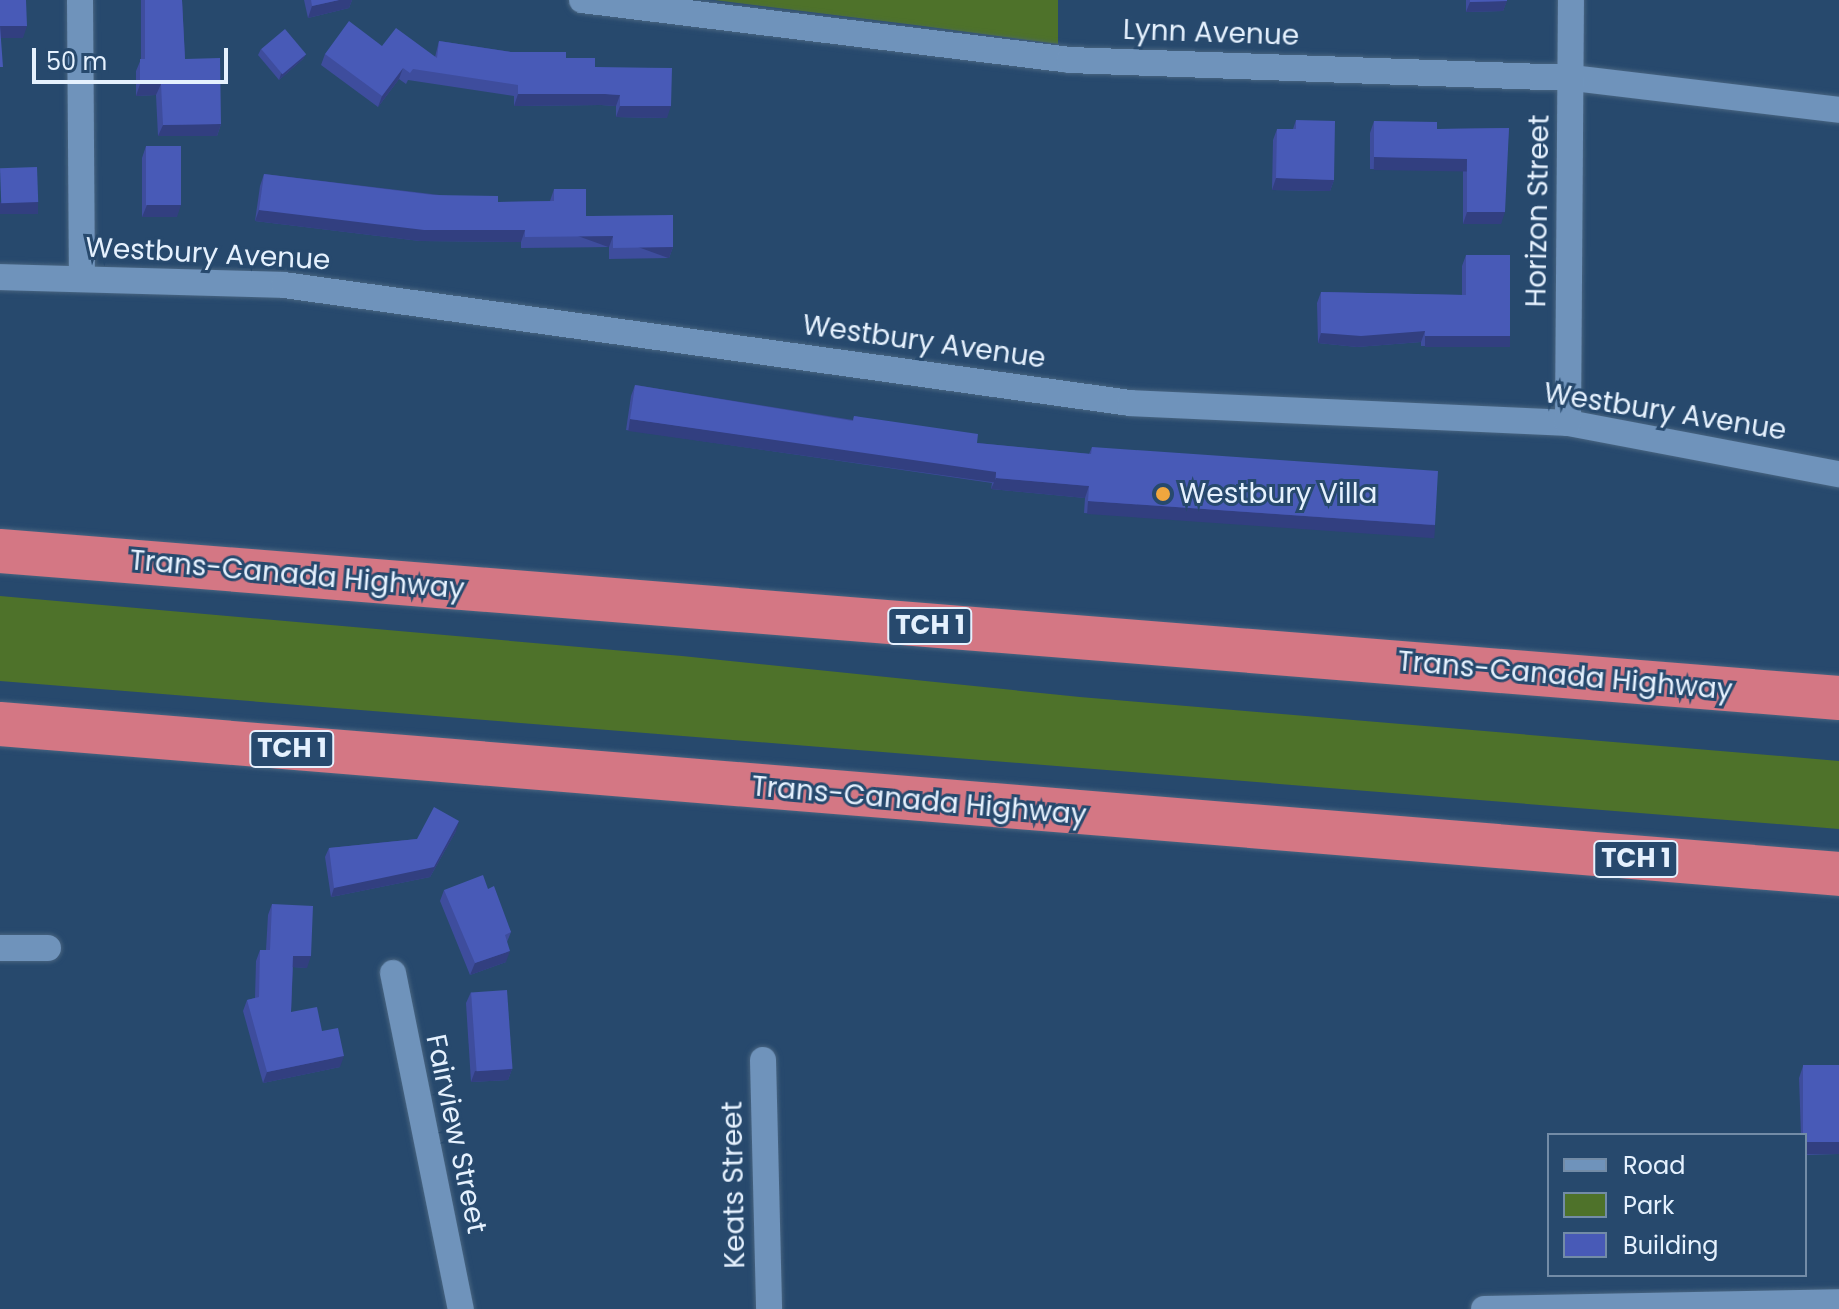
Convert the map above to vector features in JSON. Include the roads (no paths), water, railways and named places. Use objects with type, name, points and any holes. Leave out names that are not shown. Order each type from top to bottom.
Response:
[{"type":"highway","name":"Trans-Canada Highway","points":[[0,551],[1839,698]]},
{"type":"highway","name":"Trans-Canada Highway","points":[[0,724],[1432,844],[1839,874]]},
{"type":"highway","points":[[1432,844],[1839,903]]},
{"type":"street","points":[[80,0],[82,278]]},
{"type":"street","name":"Lynn Avenue","points":[[582,0],[1069,60],[1572,78],[1839,110]]},
{"type":"street","name":"Horizon Street","points":[[1568,423],[1571,0]]},
{"type":"street","name":"Westbury Avenue","points":[[0,277],[284,285],[1130,403],[1568,423],[1839,474]]},
{"type":"street","points":[[0,948],[48,948]]},
{"type":"street","name":"Fairview Street","points":[[393,973],[461,1309]]},
{"type":"street","name":"Keats Street","points":[[763,1060],[769,1309]]},
{"type":"street","points":[[1484,1309],[1839,1302]]},
{"type":"place","name":"Westbury Villa","points":[[1163,494]]}]
